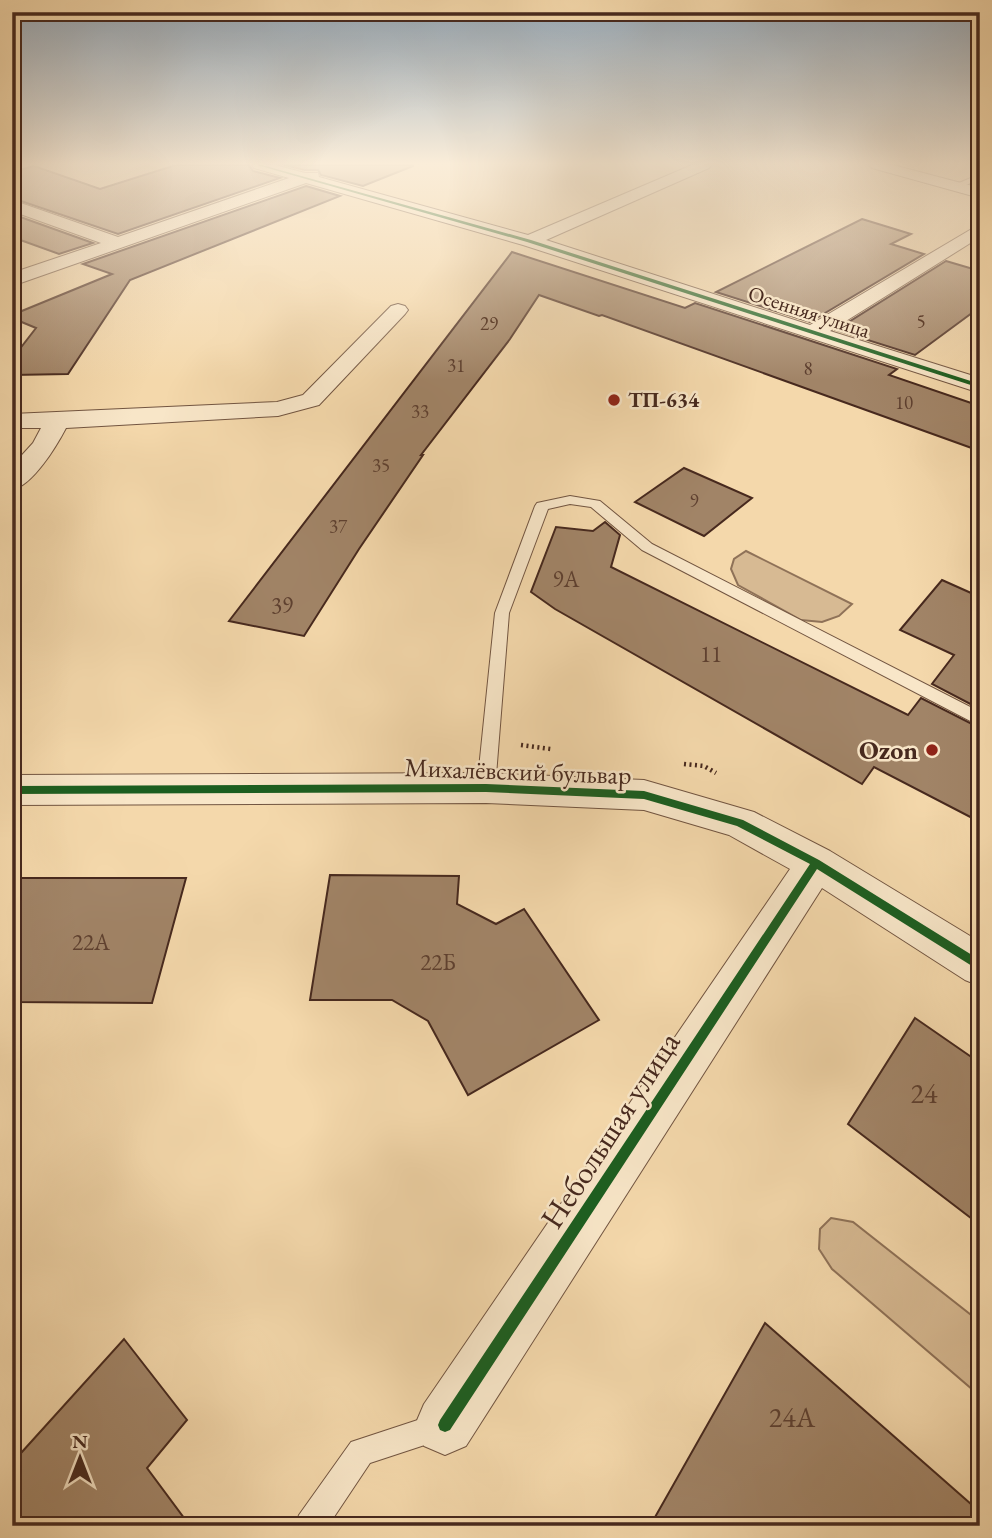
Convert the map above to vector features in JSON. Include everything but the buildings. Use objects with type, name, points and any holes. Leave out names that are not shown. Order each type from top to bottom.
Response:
[{"type":"street","points":[[100,237],[117,243]]},
{"type":"street","points":[[12,280],[135,237]]},
{"type":"street","name":"Осенняя улица","points":[[514,237],[980,386]]},
{"type":"street","points":[[529,241],[539,237]]},
{"type":"street","points":[[813,332],[967,237]]},
{"type":"street","points":[[12,421],[278,409],[311,401],[398,310]]},
{"type":"street","points":[[12,482],[44,446],[57,421]]},
{"type":"street","name":"Михалёвский бульвар","points":[[12,790],[486,788],[644,795],[740,823],[816,863],[980,966]]},
{"type":"street","name":"Небольшая улица","points":[[445,1425],[816,863]]},
{"type":"lane","points":[[486,788],[502,613],[542,506],[570,500],[595,504],[647,547],[980,720]]},
{"type":"lane","points":[[310,1526],[361,1452],[445,1425]]},
{"type":"shaded area","points":[[746,551],[852,604],[839,616],[822,622],[801,620],[738,585],[731,569],[734,559]]},
{"type":"shaded area","points":[[831,1218],[853,1222],[980,1322],[980,1396],[832,1269],[819,1249],[820,1229]]},
{"type":"cycle path","points":[[514,237],[980,386]]},
{"type":"cycle path","points":[[12,790],[486,788],[644,795],[740,823],[816,863],[980,966]]},
{"type":"cycle path","points":[[445,1425],[816,863]]},
{"type":"place","name":"ТП-634","points":[[614,400]]},
{"type":"place","name":"Ozon","points":[[932,750]]}]
